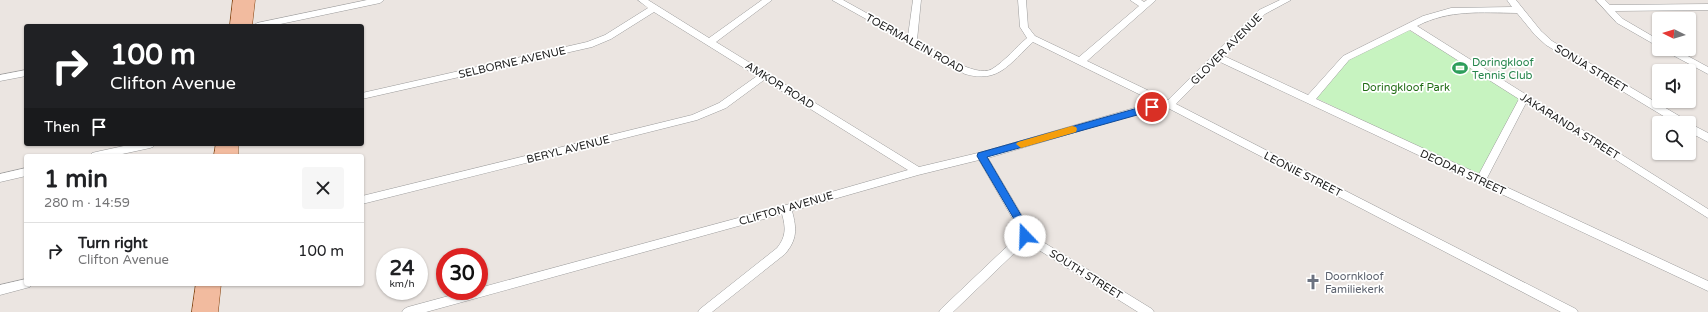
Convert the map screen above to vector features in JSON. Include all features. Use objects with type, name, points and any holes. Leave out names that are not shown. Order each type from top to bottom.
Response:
[{"type":"main road","points":[[236,24],[239,0]]},
{"type":"main road","points":[[246,24],[249,0]]},
{"type":"main road","points":[[199,312],[203,286]]},
{"type":"main road","points":[[211,312],[214,286]]},
{"type":"street","points":[[266,24],[380,0]]},
{"type":"street","name":"AMKOR ROAD","points":[[642,0],[918,171]]},
{"type":"street","points":[[710,42],[768,0]]},
{"type":"street","name":"TOERMALEIN ROAD","points":[[836,0],[968,72],[985,75],[996,71],[1032,38]]},
{"type":"street","points":[[912,42],[917,0]]},
{"type":"street","points":[[1022,0],[1024,27],[1032,38]]},
{"type":"street","points":[[1134,0],[1149,3]]},
{"type":"street","name":"GLOVER AVENUE","points":[[1167,104],[1262,12],[1287,0]]},
{"type":"street","name":"SONJA STREET","points":[[1511,0],[1538,33],[1549,43],[1671,116]]},
{"type":"street","points":[[1600,0],[1620,21],[1652,40]]},
{"type":"street","points":[[1081,61],[1149,3]]},
{"type":"street","points":[[1697,7],[1708,12]]},
{"type":"street","points":[[1607,8],[1708,7]]},
{"type":"street","name":"SELBORNE AVENUE","points":[[364,96],[589,45],[608,37],[654,8]]},
{"type":"street","points":[[1310,99],[1346,58],[1426,18],[1451,11],[1519,10]]},
{"type":"street","name":"JAKARANDA STREET","points":[[1411,26],[1708,214]]},
{"type":"street","name":"LEONIE STREET","points":[[1032,38],[1167,104],[1572,312]]},
{"type":"street","name":"DEODAR STREET","points":[[1218,56],[1708,286]]},
{"type":"street","points":[[1681,56],[1708,71]]},
{"type":"street","points":[[0,78],[24,73]]},
{"type":"street","name":"BERYL AVENUE","points":[[364,200],[694,118],[725,105],[764,75]]},
{"type":"street","points":[[1142,92],[1147,100],[1145,109]]},
{"type":"street","points":[[1481,180],[1524,98]]},
{"type":"street","name":"CLIFTON AVENUE","points":[[408,312],[786,209],[918,171],[982,156],[1167,104]]},
{"type":"street","points":[[1696,131],[1708,138]]},
{"type":"street","points":[[105,154],[141,146]]},
{"type":"street","points":[[945,312],[1025,236],[1023,227],[982,156]]},
{"type":"street","points":[[0,178],[24,172]]},
{"type":"street","points":[[704,312],[785,247],[791,233],[786,209]]},
{"type":"street","name":"SOUTH STREET","points":[[1025,236],[1148,312]]},
{"type":"street","points":[[0,290],[24,284]]},
{"type":"green space","name":"Doringkloof Park","points":[[1407,29],[1520,97],[1479,177],[1314,97],[1348,58]]},
{"type":"slow traffic","points":[[1021,144],[1072,129]]},
{"type":"place","name":"Doringkloof Tennis Club","points":[[1460,68]]},
{"type":"place","name":"Doornkloof Familiekerk","points":[[1313,282]]},
{"type":"route","points":[[1025,236],[1023,227],[982,156],[1152,107]]}]
